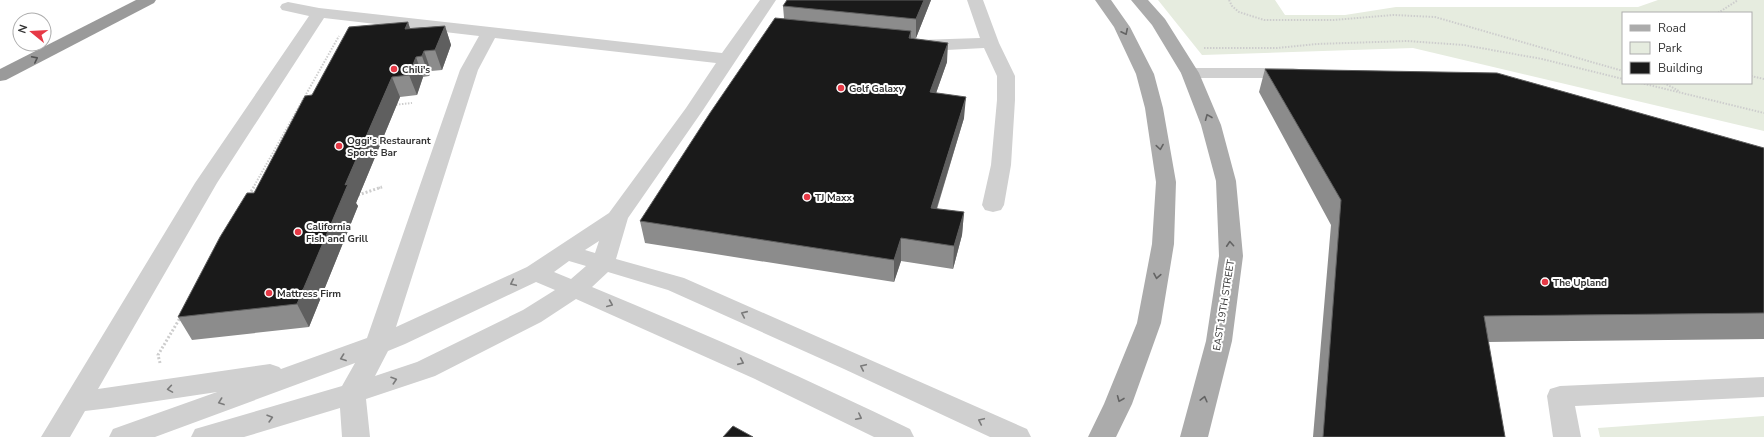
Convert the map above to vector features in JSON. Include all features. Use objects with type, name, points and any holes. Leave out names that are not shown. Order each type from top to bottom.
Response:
[{"type":"highway","points":[[0,76],[148,0]]},
{"type":"main road","points":[[1102,437],[1118,404],[1149,324],[1163,244],[1166,182],[1154,108],[1145,74],[1122,27],[1103,0]]},
{"type":"main road","name":"EAST 19TH STREET","points":[[1139,0],[1159,23],[1190,73],[1211,125],[1226,182],[1231,256],[1219,341],[1194,437]]},
{"type":"lane","points":[[205,437],[426,369],[532,316],[575,289],[603,263],[617,218],[694,110],[768,0]]},
{"type":"lane","points":[[975,0],[985,25],[990,43],[1006,76],[1006,100],[1001,165],[993,205]]},
{"type":"lane","points":[[288,7],[319,13],[727,59]]},
{"type":"lane","points":[[55,437],[206,183],[319,13]]},
{"type":"lane","points":[[749,28],[770,30]]},
{"type":"lane","points":[[356,437],[352,393],[378,345],[468,70],[490,32]]},
{"type":"lane","points":[[905,44],[928,46],[990,43]]},
{"type":"lane","points":[[1190,73],[1314,73]]},
{"type":"lane","points":[[123,437],[396,338],[535,273],[617,218]]},
{"type":"lane","points":[[566,252],[676,284],[860,365],[1017,437]]},
{"type":"lane","points":[[535,273],[575,289],[823,398],[900,437]]},
{"type":"lane","points":[[76,401],[110,398],[319,366]]},
{"type":"lane","points":[[1567,437],[1560,396],[1764,387]]},
{"type":"path","points":[[1229,0],[1232,6],[1239,12],[1264,20],[1334,20],[1394,15],[1434,17],[1622,71]]},
{"type":"path","points":[[1720,12],[1738,0]]},
{"type":"path","points":[[246,199],[340,34]]},
{"type":"path","points":[[1200,48],[1277,48],[1317,44],[1368,42],[1407,42],[1464,45],[1542,59],[1622,79]]},
{"type":"path","points":[[320,69],[326,68]]},
{"type":"path","points":[[1752,76],[1764,79]]},
{"type":"path","points":[[1645,84],[1764,113]]},
{"type":"path","points":[[1667,84],[1680,92]]},
{"type":"path","points":[[388,105],[412,103]]},
{"type":"path","points":[[295,113],[303,112]]},
{"type":"path","points":[[351,197],[382,187]]},
{"type":"path","points":[[167,341],[182,314]]},
{"type":"green space","points":[[1158,0],[1275,0],[1285,15],[1345,15],[1396,7],[1638,7],[1658,0],[1764,0],[1764,131],[1413,48],[1202,55]]},
{"type":"green space","points":[[1764,416],[1764,437],[1600,437],[1598,428]]},
{"type":"building","points":[[787,0],[924,0],[916,19],[783,6]]},
{"type":"building","points":[[775,18],[911,31],[909,38],[948,43],[930,92],[966,97],[931,208],[964,212],[954,246],[901,238],[894,260],[640,221],[710,113]]},
{"type":"building","points":[[408,22],[405,29],[445,26],[435,50],[424,51],[422,56],[416,57],[409,75],[392,77],[345,185],[348,184],[297,304],[178,317],[220,237],[247,193],[254,193],[305,96],[312,95],[349,27]]},
{"type":"building","name":"The Upland","points":[[1265,69],[1497,73],[1764,148],[1764,313],[1484,316],[1505,437],[1323,437],[1341,200]]},
{"type":"building","points":[[733,426],[753,437],[723,437]]},
{"type":"place","name":"Chili's","points":[[394,69]]},
{"type":"place","name":"Golf Galaxy","points":[[841,88]]},
{"type":"place","name":"Oggi's Restaurant Sports Bar","points":[[339,146]]},
{"type":"place","name":"TJ Maxx","points":[[807,197]]},
{"type":"place","name":"California Fish and Grill","points":[[298,232]]},
{"type":"place","name":"The Upland","points":[[1545,282]]},
{"type":"place","name":"Mattress Firm","points":[[269,293]]}]
